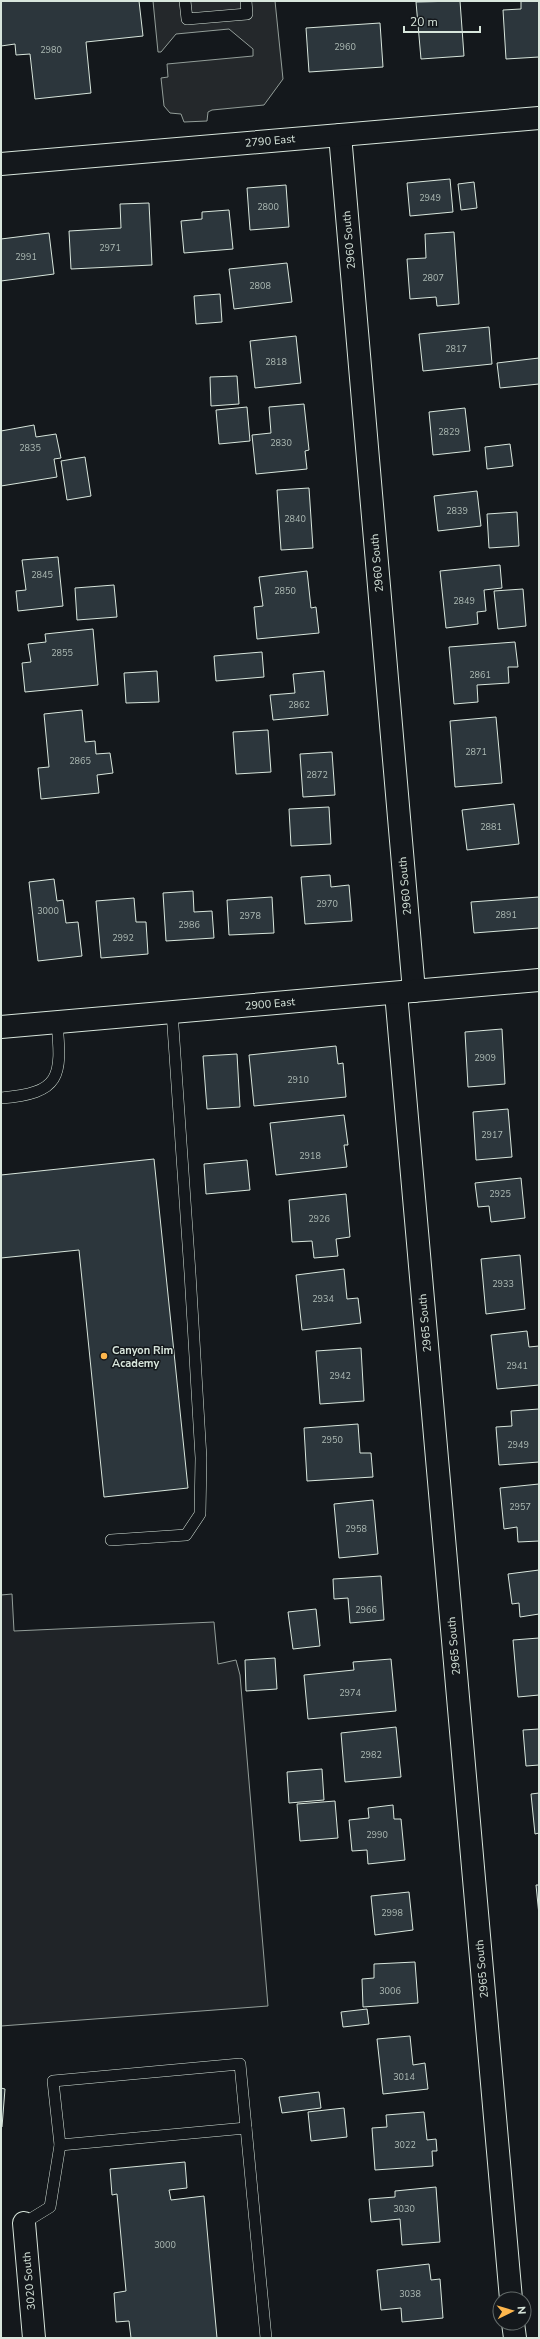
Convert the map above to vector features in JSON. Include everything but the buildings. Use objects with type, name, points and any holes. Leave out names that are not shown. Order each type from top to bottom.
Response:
[{"type":"street","name":"2790 East","points":[[1,164],[539,118]]},
{"type":"street","name":"2960 South","points":[[340,135],[405,992]]},
{"type":"street","name":"2900 East","points":[[1,1027],[539,980]]},
{"type":"street","name":"2965 South","points":[[405,992],[510,2291]]},
{"type":"street","name":"3020 South","points":[[24,2223],[34,2338]]},
{"type":"lane","points":[[185,1],[187,19],[247,14],[246,1]]},
{"type":"lane","points":[[111,1540],[186,1535],[200,1514],[200,1458],[191,1288],[172,1012]]},
{"type":"lane","points":[[1,1098],[28,1095],[44,1089],[51,1083],[57,1074],[59,1062],[57,1022]]},
{"type":"lane","points":[[24,2223],[50,2207],[60,2144],[53,2081],[240,2064],[266,2338]]},
{"type":"lane","points":[[60,2144],[246,2128]]},
{"type":"shaded area","points":[[153,1],[275,1],[283,79],[264,105],[212,110],[208,112],[207,121],[184,122],[181,114],[170,113],[164,106],[161,78],[168,77],[167,64],[253,56],[253,49],[229,29],[176,34],[161,52],[158,52]]},
{"type":"shaded area","points":[[12,1594],[14,1631],[214,1622],[218,1664],[236,1660],[240,1675],[268,2006],[1,2026],[1,1595]]},
{"type":"place","name":"Canyon Rim Academy","points":[[104,1356]]}]
